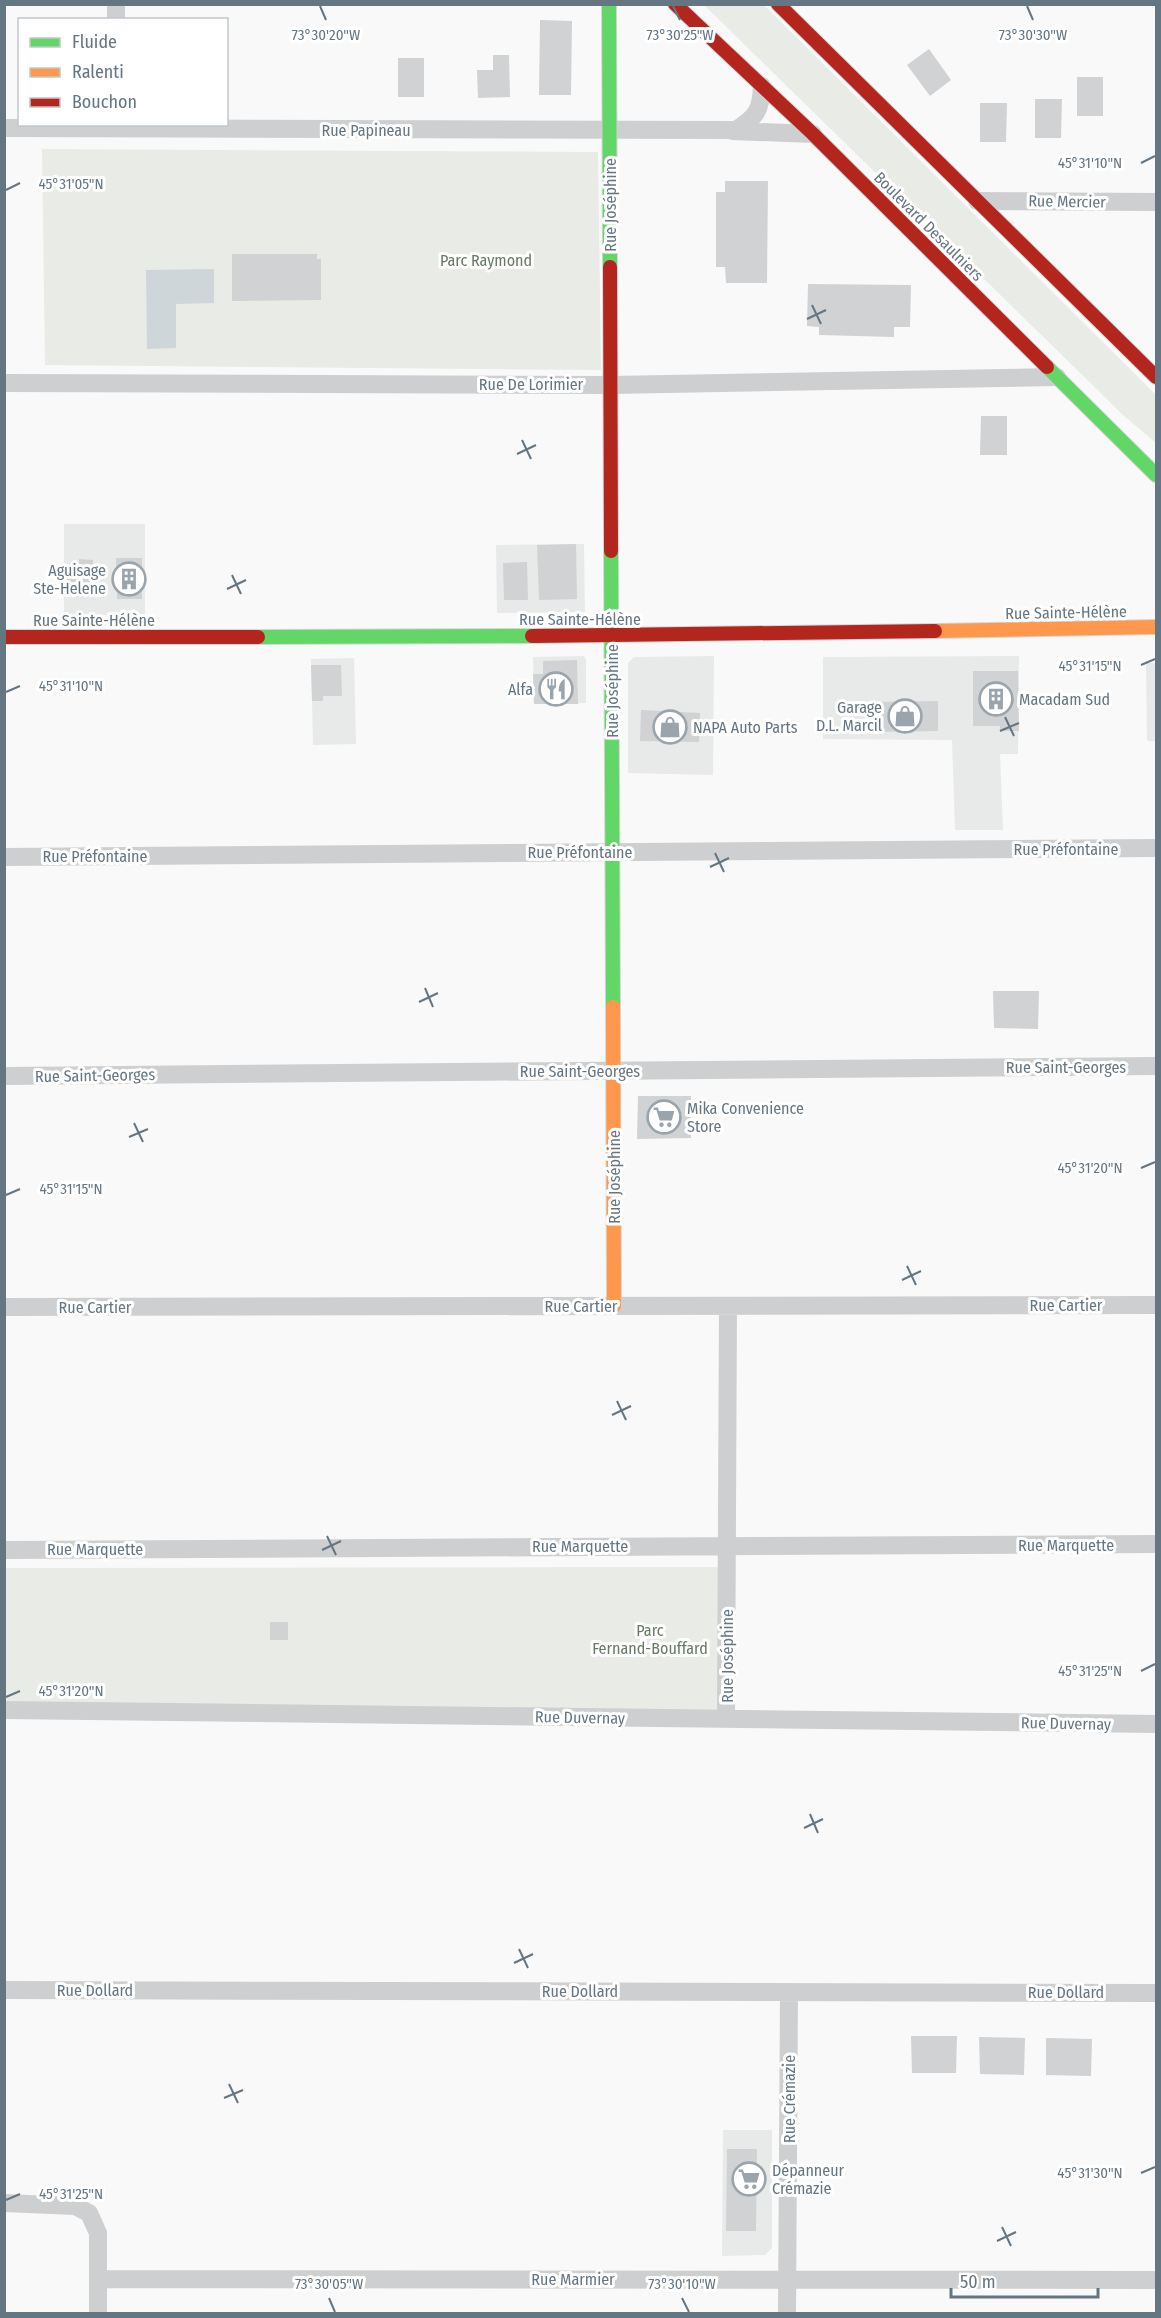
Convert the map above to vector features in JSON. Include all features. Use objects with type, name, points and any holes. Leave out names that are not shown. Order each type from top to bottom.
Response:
[{"type":"street","name":"Rue Joséphine","points":[[609,4],[615,1306]]},
{"type":"street","name":"Boulevard Desaulniers","points":[[675,4],[813,134],[1156,475]]},
{"type":"street","points":[[778,4],[1156,377]]},
{"type":"street","name":"Rue Papineau","points":[[727,131],[736,130],[752,120],[761,104],[762,86]]},
{"type":"street","name":"Rue Papineau","points":[[4,128],[610,130],[813,134]]},
{"type":"street","name":"Rue Mercier","points":[[977,201],[1156,202]]},
{"type":"street","name":"Rue De Lorimier","points":[[4,383],[611,385],[1057,377]]},
{"type":"street","name":"Rue Sainte-Hélène","points":[[4,637],[612,636],[1156,627]]},
{"type":"street","name":"Rue Préfontaine","points":[[4,857],[1156,848]]},
{"type":"street","name":"Rue Saint-Georges","points":[[4,1076],[1156,1066]]},
{"type":"street","name":"Rue Cartier","points":[[4,1307],[1156,1305]]},
{"type":"street","name":"Rue Joséphine","points":[[726,1719],[728,1306]]},
{"type":"street","name":"Rue Marquette","points":[[4,1550],[1156,1545]]},
{"type":"street","name":"Rue Duvernay","points":[[4,1710],[1156,1724]]},
{"type":"street","name":"Rue Dollard","points":[[4,1990],[1156,1992]]},
{"type":"street","name":"Rue Crémazie","points":[[788,2313],[789,1992]]},
{"type":"street","points":[[4,2203],[75,2206],[89,2213],[98,2233],[98,2313]]},
{"type":"street","name":"Rue Marmier","points":[[98,2279],[1156,2280]]},
{"type":"shaded area","points":[[214,269],[214,303],[176,304],[176,348],[147,349],[146,270]]},
{"type":"shaded area","points":[[64,524],[145,524],[145,615],[64,615]]},
{"type":"shaded area","points":[[584,544],[585,612],[497,613],[496,545]]},
{"type":"shaded area","name":"Alfa","points":[[584,656],[586,659],[586,703],[534,704],[533,657]]},
{"type":"shaded area","points":[[714,656],[713,775],[628,773],[628,663],[634,657]]},
{"type":"shaded area","points":[[1019,656],[1018,754],[1000,754],[1003,830],[955,830],[952,740],[823,739],[823,657]]},
{"type":"shaded area","points":[[354,658],[356,744],[313,745],[311,659]]},
{"type":"shaded area","points":[[1146,663],[1156,663],[1156,741],[1147,741]]},
{"type":"shaded area","points":[[723,2130],[772,2130],[772,2248],[765,2255],[722,2256]]},
{"type":"green space","points":[[704,5],[764,5],[1156,395],[1156,443],[1122,414]]},
{"type":"green space","name":"Parc Raymond","points":[[42,149],[598,152],[601,370],[45,365]]},
{"type":"green space","name":"Parc Fernand-Bouffard","points":[[725,1567],[720,1712],[5,1703],[5,1568]]},
{"type":"building","points":[[540,20],[572,21],[571,95],[539,95]]},
{"type":"building","points":[[929,49],[951,80],[930,96],[907,65]]},
{"type":"building","points":[[493,55],[509,55],[510,97],[478,98],[477,70],[493,70]]},
{"type":"building","points":[[398,58],[424,58],[424,97],[398,97]]},
{"type":"building","points":[[1077,77],[1103,77],[1103,116],[1077,116]]},
{"type":"building","points":[[1035,99],[1062,99],[1061,138],[1035,138]]},
{"type":"building","points":[[980,103],[1007,103],[1006,142],[980,142]]},
{"type":"building","points":[[725,181],[768,181],[767,283],[726,283],[725,267],[716,267],[716,192],[725,192]]},
{"type":"building","points":[[232,254],[317,254],[317,259],[321,259],[321,300],[232,301]]},
{"type":"building","points":[[808,284],[911,285],[910,327],[894,327],[894,337],[819,335],[819,327],[807,326]]},
{"type":"building","points":[[981,416],[1007,416],[1007,455],[980,455]]},
{"type":"building","points":[[576,544],[577,599],[539,600],[537,545]]},
{"type":"building","name":"Aguisage Ste-Helene","points":[[116,558],[142,558],[142,599],[117,599]]},
{"type":"building","points":[[79,559],[93,560],[92,573],[97,573],[96,597],[75,597],[75,591],[64,591],[64,572],[71,572],[71,565],[79,565]]},
{"type":"building","points":[[527,562],[528,600],[504,600],[503,563]]},
{"type":"building","name":"Alfa","points":[[577,660],[578,704],[534,704],[533,674],[543,674],[543,661]]},
{"type":"building","points":[[311,665],[341,665],[342,696],[323,696],[323,701],[312,701]]},
{"type":"building","name":"Macadam Sud","points":[[973,671],[1018,671],[1019,731],[1000,731],[1000,726],[973,726]]},
{"type":"building","name":"Garage D.L. Marcil","points":[[938,701],[938,731],[871,732],[871,702]]},
{"type":"building","name":"NAPA Auto Parts","points":[[641,710],[700,713],[699,742],[640,741]]},
{"type":"building","points":[[993,991],[1039,991],[1038,1029],[994,1028]]},
{"type":"building","name":"Mika Convenience Store","points":[[638,1096],[691,1096],[691,1138],[637,1139]]},
{"type":"building","points":[[270,1622],[288,1622],[288,1640],[270,1640]]},
{"type":"building","points":[[911,2036],[957,2036],[956,2073],[912,2073]]},
{"type":"building","points":[[979,2037],[1025,2038],[1024,2075],[980,2074]]},
{"type":"building","points":[[1046,2038],[1092,2039],[1091,2076],[1046,2075]]},
{"type":"building","points":[[727,2149],[757,2149],[756,2231],[726,2231]]},
{"type":"traffic: fast","points":[[609,4],[610,267]]},
{"type":"traffic: fast","points":[[1047,367],[1156,475]]},
{"type":"traffic: fast","points":[[611,551],[613,1007]]},
{"type":"traffic: fast","points":[[258,637],[532,636]]},
{"type":"traffic: slow","points":[[935,631],[1156,627]]},
{"type":"traffic: slow","points":[[613,1007],[614,1306]]},
{"type":"traffic: jam","points":[[675,4],[813,134],[1047,367]]},
{"type":"traffic: jam","points":[[778,4],[1156,377]]},
{"type":"traffic: jam","points":[[610,267],[611,551]]},
{"type":"traffic: jam","points":[[532,636],[935,631]]},
{"type":"traffic: jam","points":[[4,637],[258,637]]},
{"type":"place","name":"Aguisage Ste-Helene","points":[[129,579]]},
{"type":"place","name":"Alfa","points":[[556,689]]},
{"type":"place","name":"Macadam Sud","points":[[996,699]]},
{"type":"place","name":"Garage D.L. Marcil","points":[[905,716]]},
{"type":"place","name":"NAPA Auto Parts","points":[[670,727]]},
{"type":"place","name":"Mika Convenience Store","points":[[664,1117]]},
{"type":"place","name":"Dépanneur Crémazie","points":[[749,2179]]}]
